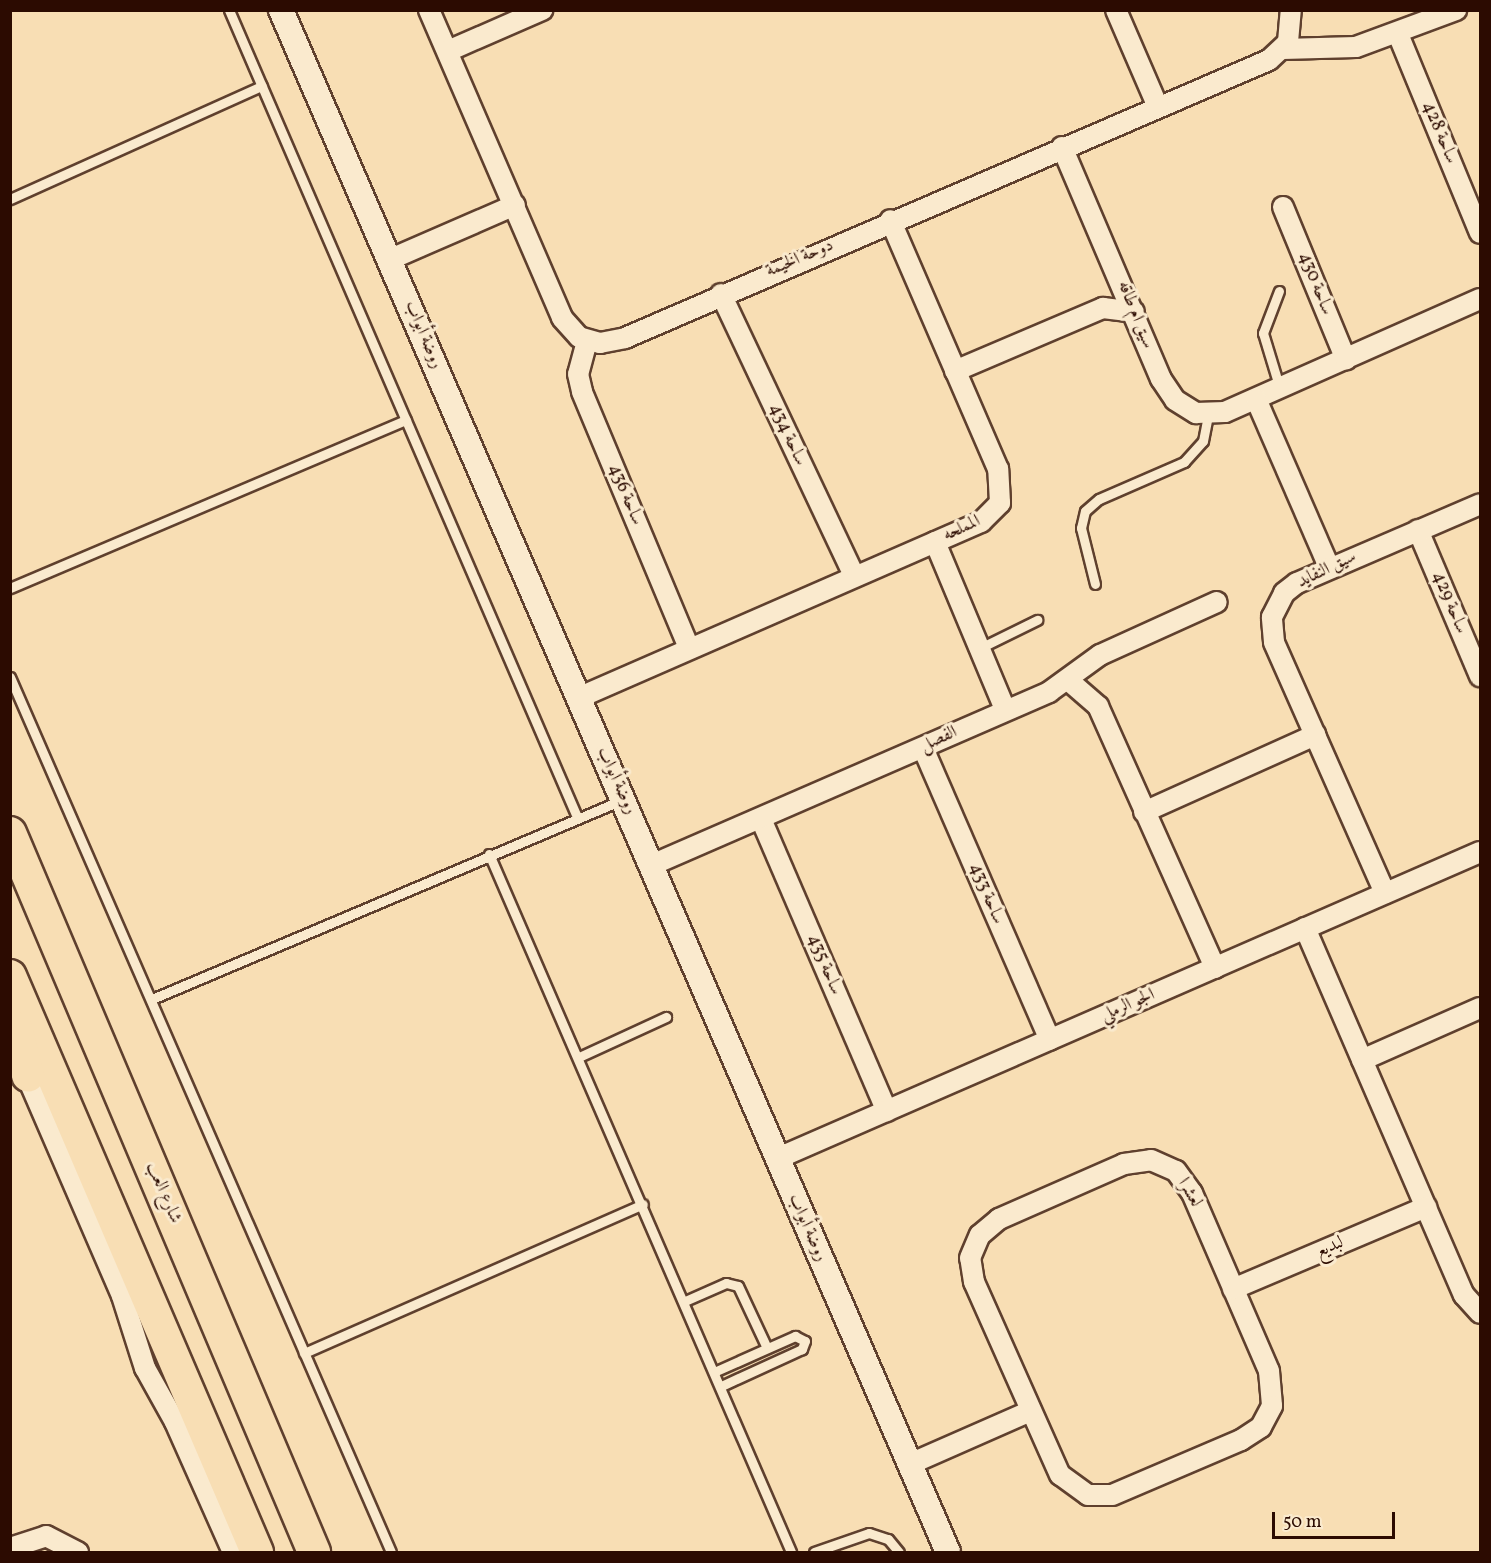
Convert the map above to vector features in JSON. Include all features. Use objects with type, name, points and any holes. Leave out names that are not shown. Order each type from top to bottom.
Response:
[{"type":"main road","name":"شارع العب","points":[[10,833],[314,1552]]},
{"type":"main road","points":[[10,976],[257,1552]]},
{"type":"main road","points":[[10,1007],[28,1075]]},
{"type":"main road","points":[[122,1296],[182,1379]]},
{"type":"street","name":"روضة أبواب","points":[[281,10],[391,258],[578,698],[654,864],[776,1159],[948,1552]]},
{"type":"street","points":[[429,10],[562,318],[587,341]]},
{"type":"street","points":[[448,51],[542,10]]},
{"type":"street","points":[[1116,10],[1158,108]]},
{"type":"street","points":[[1291,10],[1292,32],[1283,49],[1320,52],[1398,34],[1456,10]]},
{"type":"street","name":"ساحة 428","points":[[1398,34],[1480,232]]},
{"type":"street","name":"دوحة الخيمة","points":[[587,341],[625,338],[890,220],[1158,108],[1283,49]]},
{"type":"street","name":"سيق ام طاقه","points":[[1062,147],[1166,389],[1185,407],[1208,415]]},
{"type":"street","points":[[391,258],[514,205]]},
{"type":"street","name":"ساحة 430","points":[[1283,207],[1346,360]]},
{"type":"street","name":"المملحه","points":[[578,698],[981,522],[1002,494],[1001,477],[890,220]]},
{"type":"street","points":[[1103,308],[1119,278]]},
{"type":"street","name":"ساحة 434","points":[[721,294],[854,576]]},
{"type":"street","points":[[1208,415],[1280,389],[1480,299]]},
{"type":"street","points":[[956,371],[1103,308],[1134,312]]},
{"type":"street","name":"ساحة 436","points":[[587,341],[579,383],[689,648]]},
{"type":"street","points":[[1256,399],[1329,567]]},
{"type":"street","name":"سيق النفايد","points":[[1385,893],[1271,631],[1284,593],[1329,567],[1480,504]]},
{"type":"street","name":"ساحة 429","points":[[1418,530],[1480,676]]},
{"type":"street","points":[[935,542],[1005,709]]},
{"type":"street","name":"الفصل","points":[[654,864],[923,748],[1068,680],[1100,655],[1217,603]]},
{"type":"street","points":[[1068,680],[1098,706],[1215,968]]},
{"type":"street","points":[[1144,812],[1315,735]]},
{"type":"street","name":"ساحة 433","points":[[923,748],[1050,1040]]},
{"type":"street","name":"ساحة 435","points":[[761,819],[887,1111]]},
{"type":"street","name":"الجو الرملي","points":[[776,1159],[1480,852]]},
{"type":"street","points":[[1305,928],[1464,1295],[1480,1313]]},
{"type":"street","points":[[1362,1060],[1480,1008]]},
{"type":"street","points":[[10,1046],[28,1075],[122,1296],[145,1368],[175,1422],[233,1552]]},
{"type":"street","name":"لعشرا","points":[[1151,1160],[1185,1181],[1273,1382],[1268,1417],[1252,1434],[1100,1496],[1077,1491],[1064,1479],[1031,1411],[971,1270],[974,1245],[993,1222],[1124,1164],[1151,1160]]},
{"type":"street","name":"لبديع","points":[[1233,1290],[1426,1207]]},
{"type":"street","points":[[910,1464],[1031,1411]]},
{"type":"street","points":[[10,1548],[46,1536],[78,1552]]},
{"type":"lane","points":[[229,10],[577,817]]},
{"type":"lane","points":[[10,199],[262,86]]},
{"type":"lane","points":[[1279,291],[1263,333],[1280,389]]},
{"type":"lane","points":[[1095,584],[1081,528],[1085,511],[1099,499],[1184,462],[1203,441],[1208,415]]},
{"type":"lane","points":[[10,588],[406,420]]},
{"type":"lane","points":[[980,648],[1037,620]]},
{"type":"lane","points":[[10,677],[391,1552]]},
{"type":"lane","points":[[152,999],[489,854],[624,799]]},
{"type":"lane","points":[[489,854],[685,1301],[791,1552]]},
{"type":"lane","points":[[579,1057],[666,1017]]},
{"type":"lane","points":[[304,1353],[643,1204]]},
{"type":"lane","points":[[685,1301],[726,1283],[738,1286],[767,1348]]},
{"type":"lane","points":[[714,1372],[795,1336],[805,1341],[802,1349],[721,1386]]},
{"type":"lane","points":[[814,1552],[869,1533],[888,1539],[899,1552]]}]
